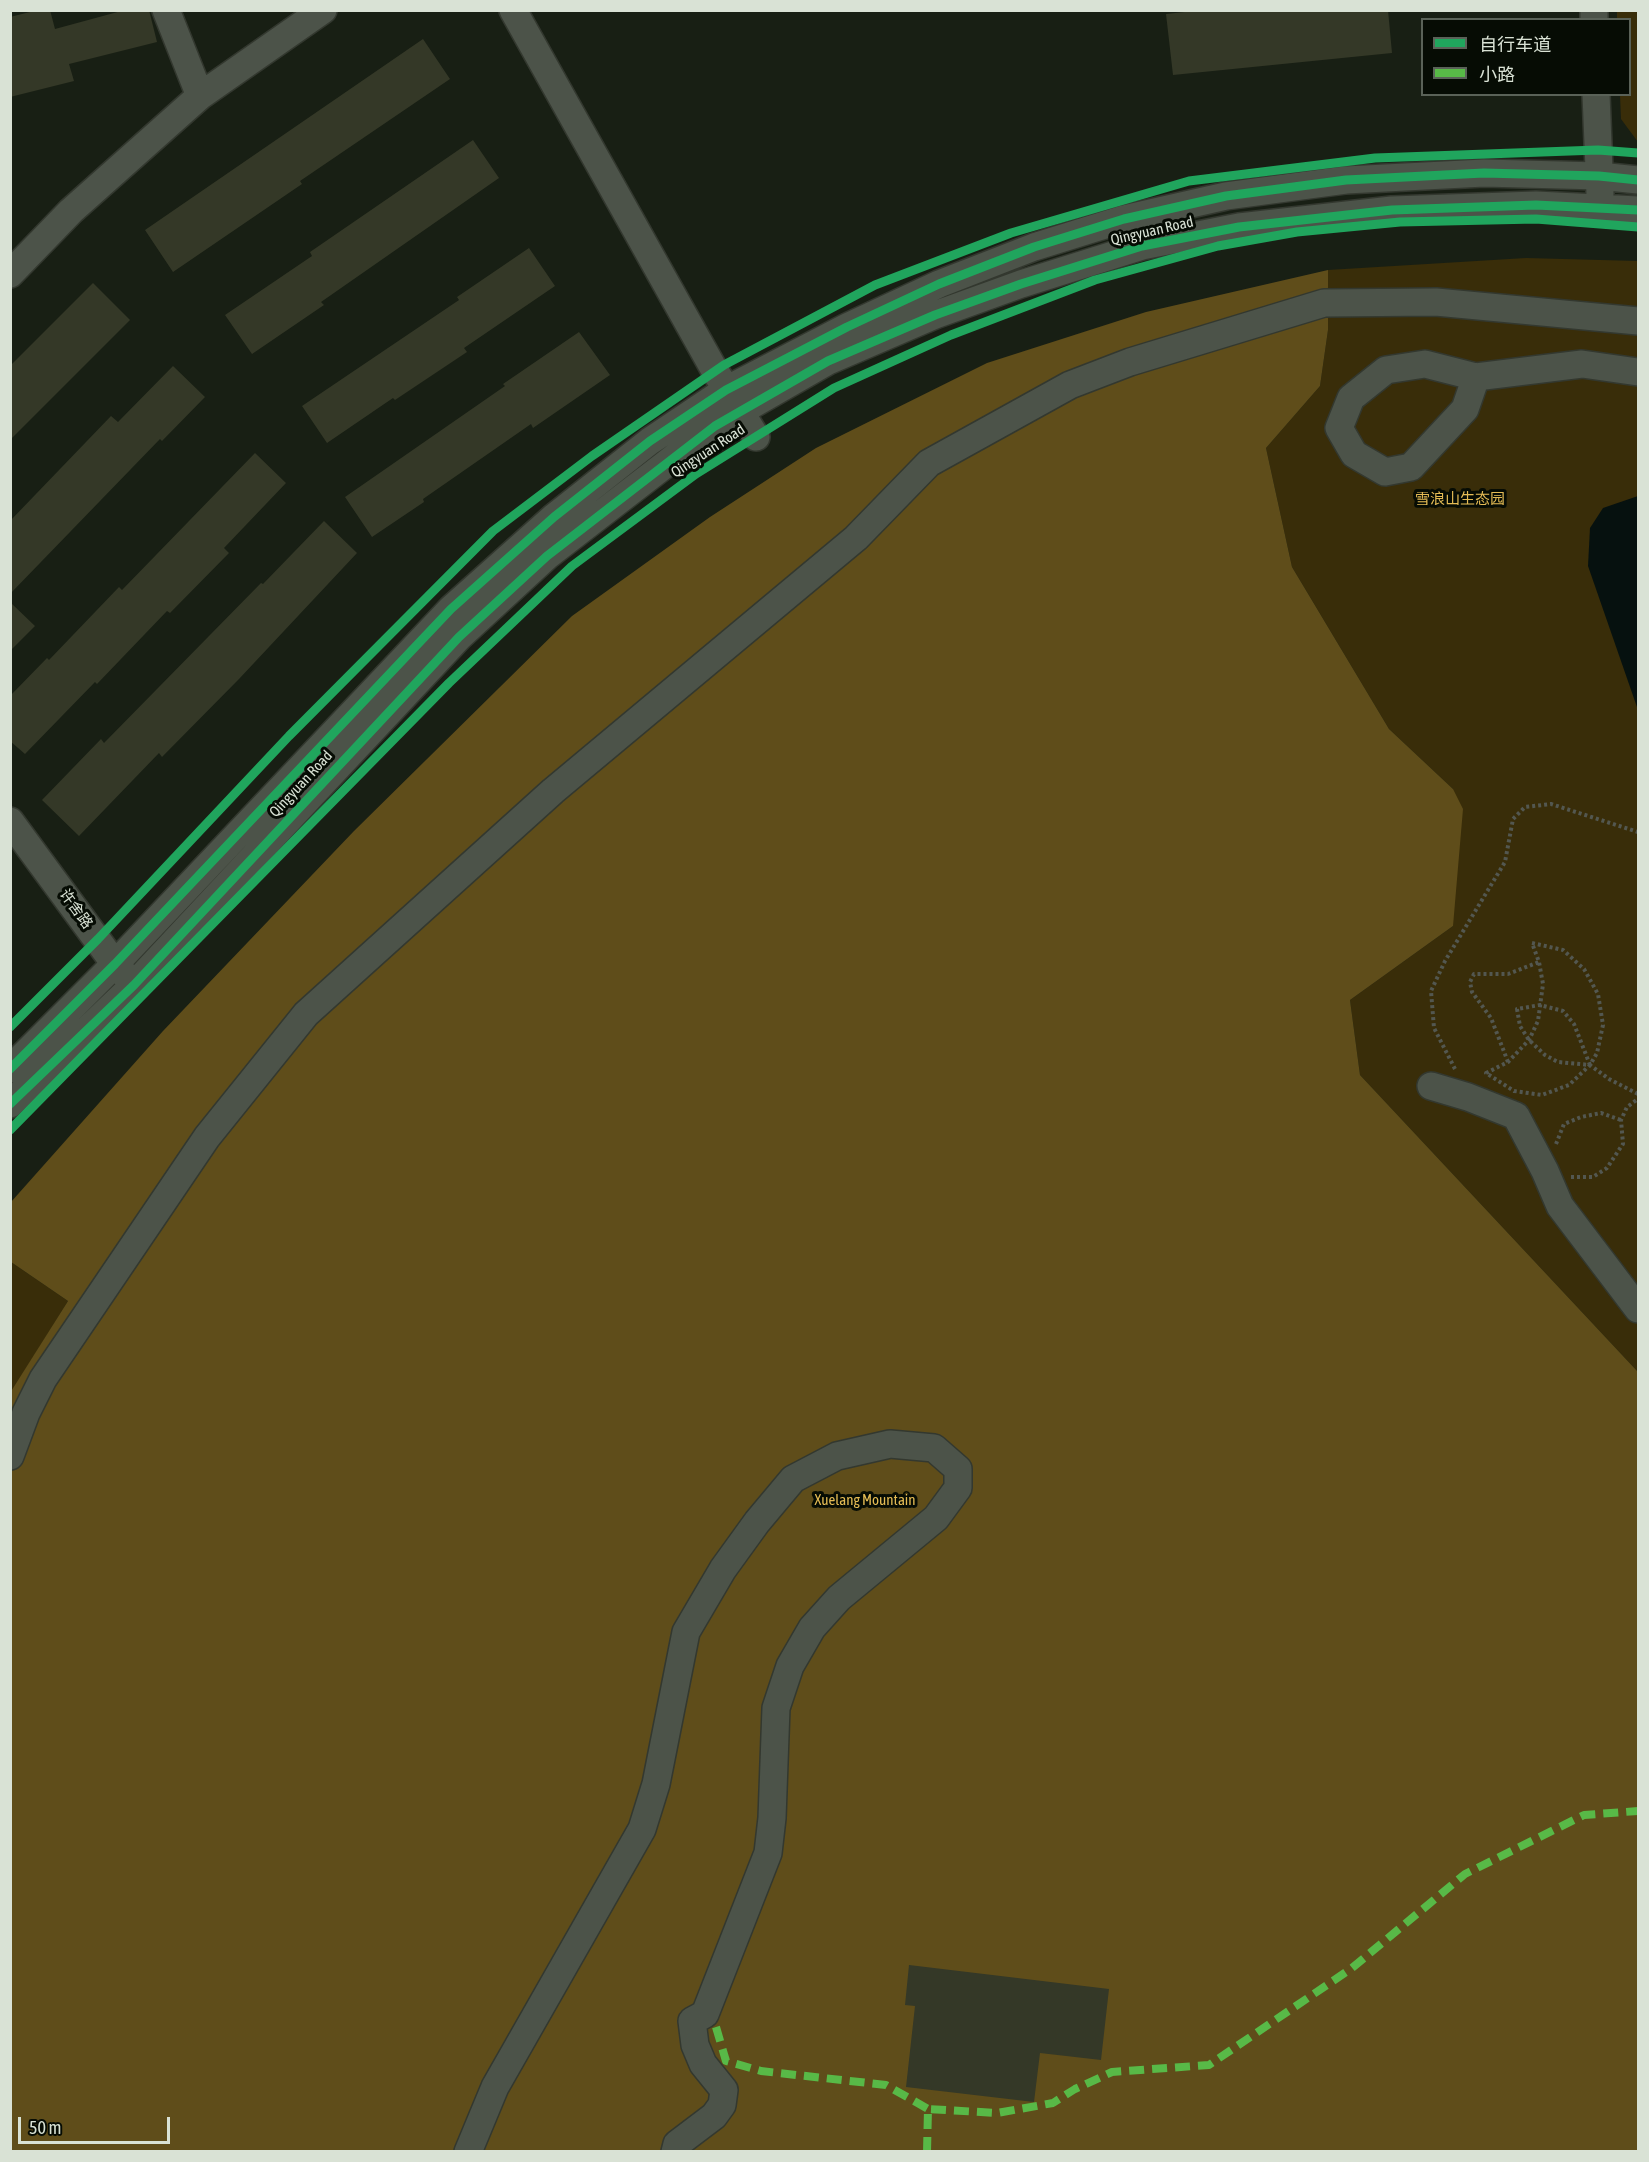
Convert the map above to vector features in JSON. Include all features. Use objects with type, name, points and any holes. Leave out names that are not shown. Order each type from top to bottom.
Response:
[{"type":"street","points":[[166,10],[200,96]]},
{"type":"street","points":[[10,274],[71,211],[200,96],[323,10]]},
{"type":"street","points":[[513,10],[733,401],[756,437]]},
{"type":"street","points":[[1596,96],[1600,207]]},
{"type":"street","name":"Qingyuan Road","points":[[10,1104],[139,989],[459,637],[547,556],[715,426],[733,401],[847,327],[939,284],[1034,247],[1124,219],[1226,196],[1346,180],[1484,173],[1599,176],[1638,180]]},
{"type":"street","name":"Qingyuan Road","points":[[10,1069],[115,964],[452,609],[554,517],[650,441],[733,401],[935,315],[1021,284],[1142,246],[1239,227],[1392,210],[1536,205],[1638,210]]},
{"type":"street","points":[[10,1456],[26,1413],[43,1378],[207,1137],[306,1014],[553,791],[856,538],[929,463],[1070,385],[1130,362],[1324,303],[1436,302],[1638,321]]},
{"type":"street","points":[[1476,377],[1465,410],[1411,467],[1385,472],[1354,454],[1340,428],[1351,398],[1386,370],[1425,364],[1476,377],[1582,364],[1638,372]]},
{"type":"street","name":"许舍路","points":[[10,821],[115,964],[139,989]]},
{"type":"street","points":[[1431,1086],[1468,1097],[1516,1116],[1545,1171],[1560,1206],[1638,1309]]},
{"type":"street","points":[[468,2151],[495,2087],[642,1829],[656,1784],[686,1632],[723,1569],[757,1522],[793,1479],[847,1453],[890,1444],[934,1448],[958,1469],[958,1488],[936,1518],[839,1598],[812,1628],[790,1666],[776,1708],[772,1818],[768,1853],[705,2014],[692,2021],[695,2045],[703,2064],[724,2090],[722,2105],[714,2116],[677,2144],[675,2151]]},
{"type":"path","points":[[1468,1097],[1434,1028],[1431,991],[1445,961],[1505,862],[1514,819],[1525,807],[1551,804],[1638,832]]},
{"type":"path","points":[[1532,943],[1563,950],[1584,969],[1598,994],[1603,1025],[1597,1053],[1590,1065],[1569,1085],[1542,1095],[1514,1091],[1486,1073],[1508,1062],[1529,1040],[1538,1022],[1540,1005],[1543,984],[1539,962],[1532,943]]},
{"type":"path","points":[[1508,1062],[1491,1018],[1472,992],[1470,982],[1474,974],[1508,974],[1539,962]]},
{"type":"path","points":[[1590,1065],[1574,1024],[1563,1011],[1540,1005],[1517,1009],[1520,1026],[1529,1040],[1545,1055],[1558,1062],[1590,1065],[1609,1079],[1638,1094]]},
{"type":"path","points":[[1622,1120],[1601,1113],[1581,1117],[1564,1124],[1545,1171],[1572,1178],[1593,1177],[1607,1168],[1623,1144],[1622,1120],[1628,1107],[1638,1099]]},
{"type":"green space","points":[[1617,11],[1638,11],[1638,142],[1621,119],[1620,96],[1631,96],[1631,18],[1617,18]]},
{"type":"green space","name":"雪浪山生态园","points":[[1526,258],[1638,261],[1638,1372],[1360,1075],[1350,1000],[1453,926],[1453,789],[1389,729],[1292,567],[1266,448],[1320,386],[1328,330],[1328,270]]},
{"type":"green space","name":"Xuelang Mountain","points":[[1328,270],[1328,330],[1320,386],[1266,448],[1292,567],[1389,729],[1453,789],[1463,809],[1453,926],[1350,1000],[1360,1075],[1638,1372],[1638,2151],[11,2151],[10,1393],[68,1301],[11,1262],[11,1202],[163,1031],[354,831],[572,616],[710,517],[816,448],[987,363],[1146,312]]},
{"type":"green space","points":[[11,1262],[68,1301],[11,1393]]},
{"type":"shaded area","points":[[1638,496],[1638,710],[1588,566],[1590,528],[1603,508]]},
{"type":"building","points":[[38,10],[50,10],[55,29],[125,10],[149,10],[157,42],[69,64],[74,81],[10,97],[10,17]]},
{"type":"building","points":[[1203,10],[1388,10],[1392,53],[1173,75],[1166,14]]},
{"type":"building","points":[[423,39],[450,79],[300,181],[302,184],[173,272],[145,230]]},
{"type":"building","points":[[473,140],[499,178],[321,302],[324,305],[252,354],[225,315],[312,256],[310,252]]},
{"type":"building","points":[[529,248],[555,286],[464,348],[467,352],[327,443],[302,406],[459,300],[457,297]]},
{"type":"building","points":[[93,283],[130,320],[10,440],[10,366]]},
{"type":"building","points":[[579,332],[610,375],[533,428],[531,424],[372,537],[345,497]]},
{"type":"building","points":[[173,366],[205,397],[162,441],[160,439],[10,594],[10,521],[111,416],[118,422]]},
{"type":"building","points":[[255,453],[286,483],[224,548],[229,553],[170,613],[167,611],[25,754],[10,741],[10,696],[47,658],[49,660],[119,587],[122,590]]},
{"type":"building","points":[[324,521],[357,553],[239,679],[162,757],[159,753],[79,836],[42,800],[101,739],[104,743]]},
{"type":"building","points":[[10,602],[35,626],[10,651]]},
{"type":"building","points":[[909,1965],[1109,1989],[1101,2060],[1040,2053],[1034,2102],[906,2087],[915,2006],[905,2005]]},
{"type":"marked path","points":[[927,2152],[928,2109],[997,2113],[1053,2103],[1075,2089],[1112,2072],[1209,2065],[1352,1968],[1465,1874],[1584,1815],[1638,1811]]},
{"type":"marked path","points":[[716,2027],[726,2061],[761,2071],[886,2085],[928,2109]]},
{"type":"cycle path","points":[[10,1027],[98,939],[289,736],[493,531],[592,456],[724,365],[875,285],[1011,233],[1189,181],[1375,158],[1598,150],[1638,153]]},
{"type":"cycle path","points":[[10,1069],[115,964],[451,609],[554,517],[650,441],[726,390],[847,327],[939,284],[1034,247],[1124,219],[1226,196],[1346,180],[1484,173],[1599,176],[1638,180]]},
{"type":"cycle path","points":[[10,1104],[134,985],[459,637],[547,556],[715,426],[828,361],[935,315],[1021,284],[1142,246],[1239,227],[1392,210],[1536,205],[1638,210]]},
{"type":"cycle path","points":[[10,1130],[449,683],[572,566],[696,474],[834,388],[951,335],[1095,280],[1218,246],[1297,232],[1400,222],[1536,219],[1638,227]]}]
